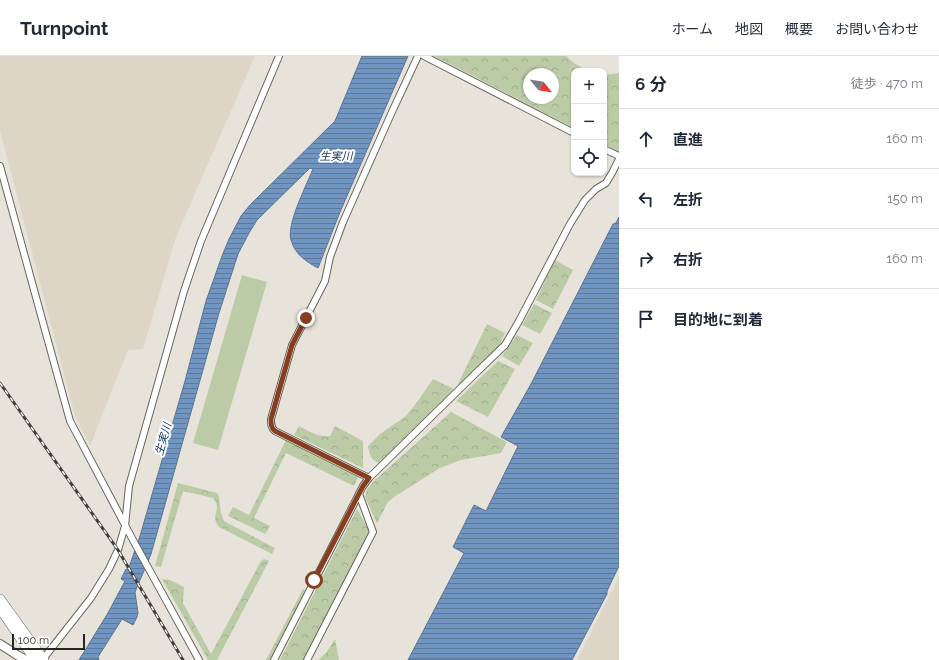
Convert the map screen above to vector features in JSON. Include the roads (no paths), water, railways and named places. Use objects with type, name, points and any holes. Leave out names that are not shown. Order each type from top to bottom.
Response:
[{"type":"highway","points":[[0,599],[41,660]]},
{"type":"highway","points":[[0,609],[41,660]]},
{"type":"main road","points":[[0,644],[22,658]]},
{"type":"street","points":[[41,660],[91,598],[109,569],[118,550],[125,526],[129,486],[184,291],[201,241],[279,56]]},
{"type":"street","points":[[369,478],[275,431],[272,428],[271,419],[292,345],[325,281],[330,257],[343,222],[418,56]]},
{"type":"street","points":[[424,56],[571,132]]},
{"type":"street","points":[[607,150],[619,156]]},
{"type":"street","points":[[274,660],[363,486],[369,478],[505,345],[570,224],[585,200],[596,189],[606,183],[619,159]]},
{"type":"street","points":[[0,166],[70,421],[125,526],[199,660]]},
{"type":"street","points":[[307,660],[373,532],[359,494]]},
{"type":"water","name":"生実川","points":[[362,56],[408,56],[340,212],[318,268],[305,260],[298,253],[291,240],[290,233],[294,215],[313,169],[310,168],[257,220],[238,254],[219,313],[151,554],[135,592],[138,613],[137,617],[133,625],[122,619],[98,657],[99,660],[79,660],[108,613],[125,581],[121,579],[126,569],[128,570],[140,536],[185,381],[206,301],[229,239],[241,216],[250,205],[335,121]]},
{"type":"water","points":[[619,217],[619,566],[607,594],[572,660],[408,660],[464,553],[453,547],[474,505],[486,511],[518,446],[501,437],[531,384],[613,224],[616,223]]},
{"type":"railway","points":[[0,383],[118,550],[183,660]]}]
